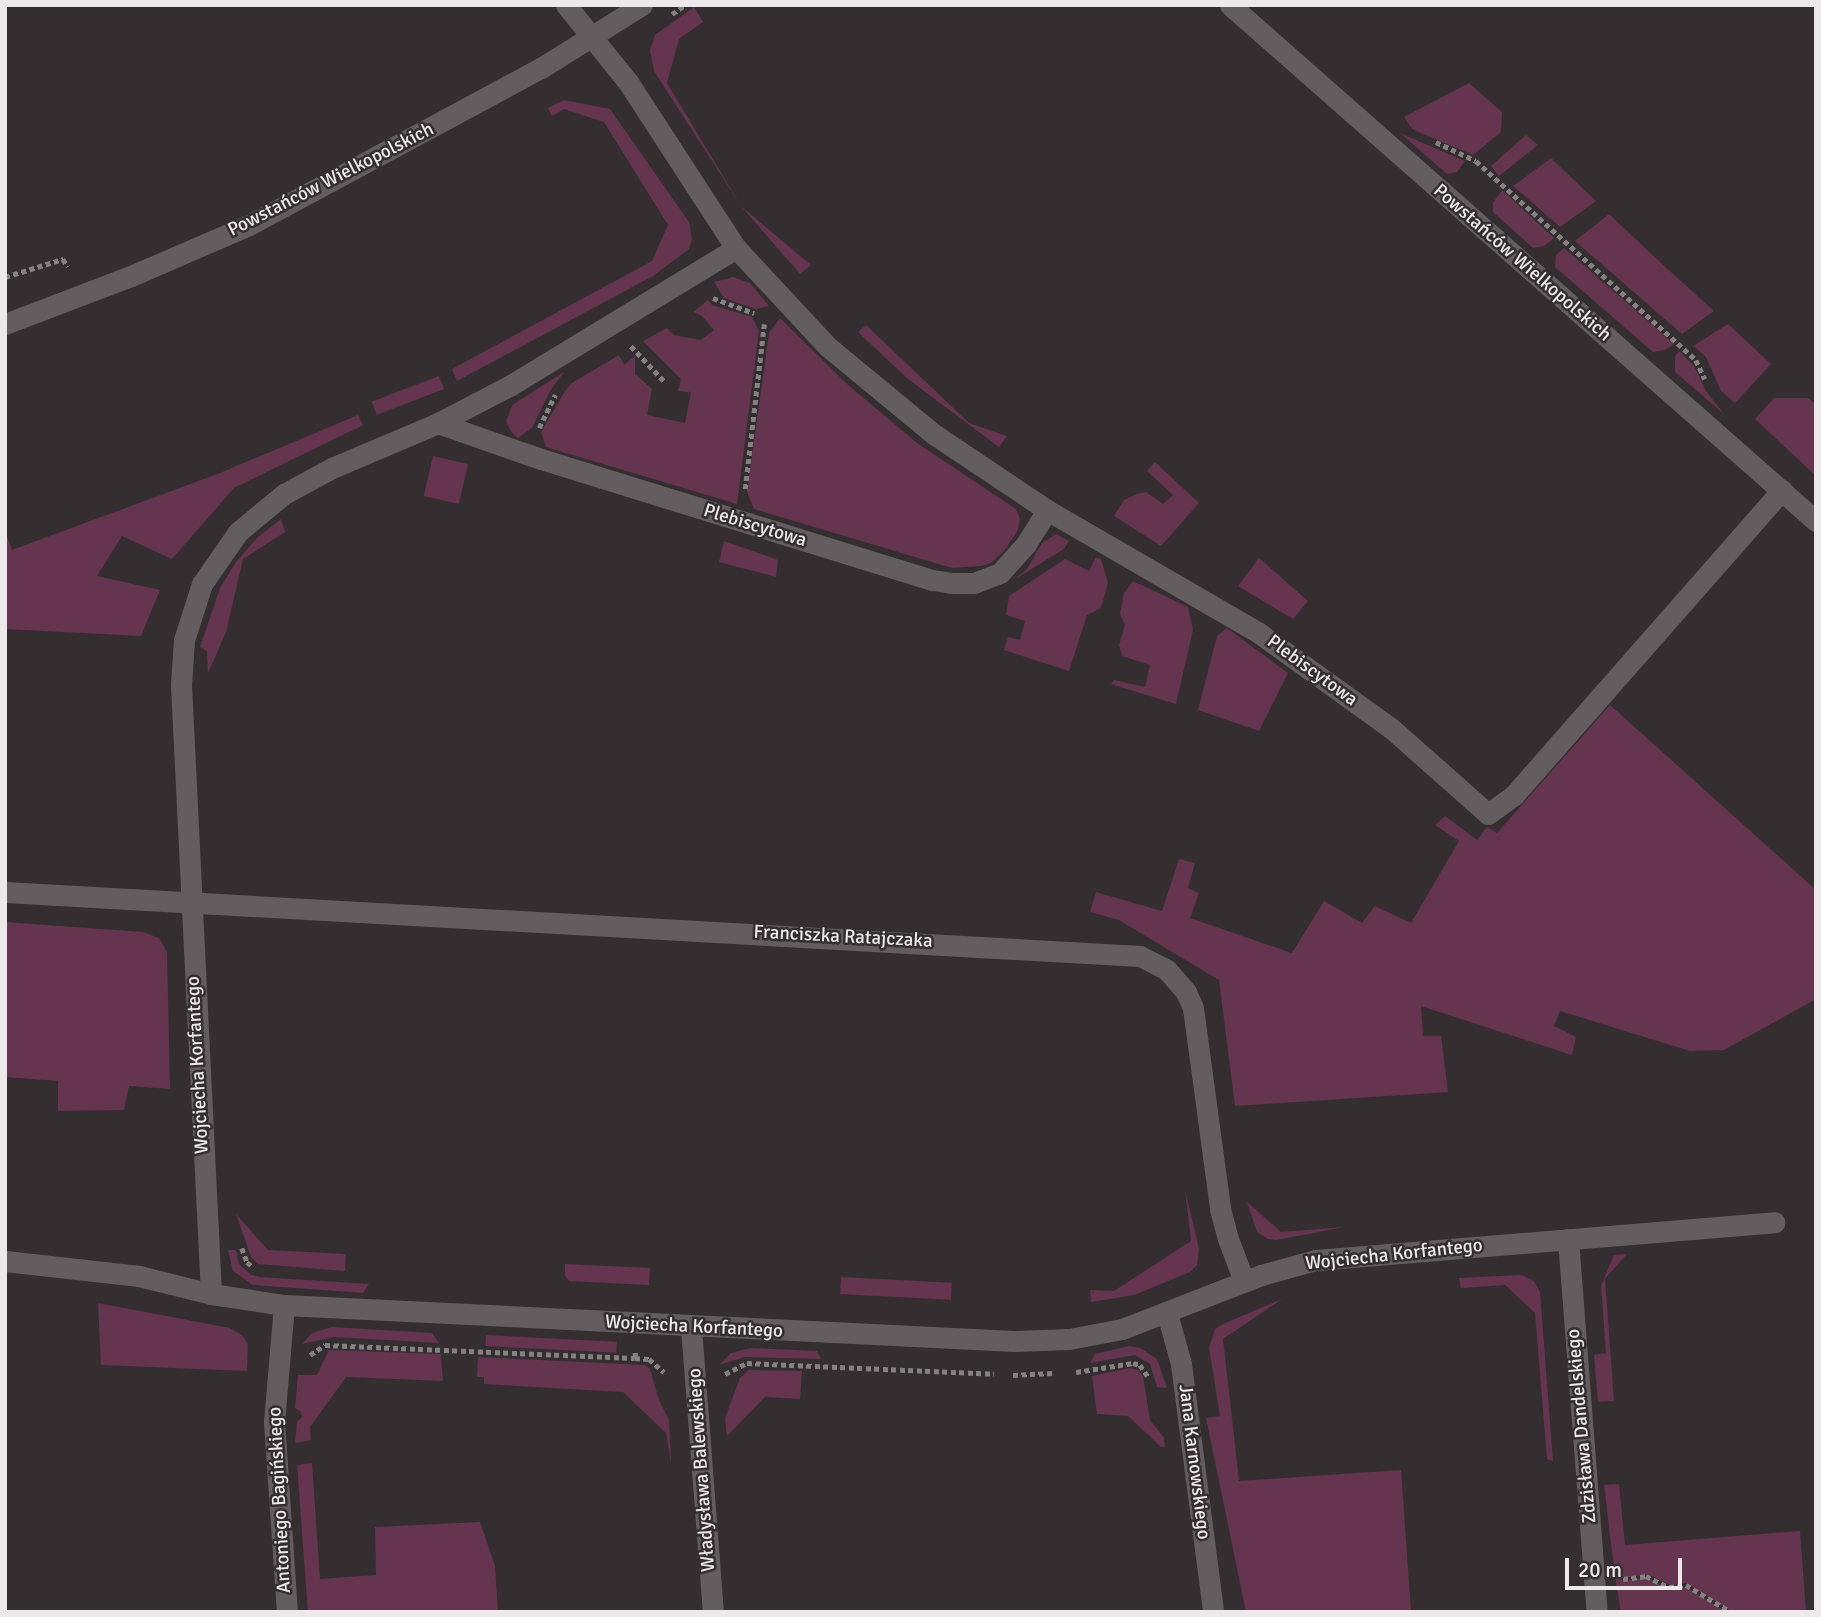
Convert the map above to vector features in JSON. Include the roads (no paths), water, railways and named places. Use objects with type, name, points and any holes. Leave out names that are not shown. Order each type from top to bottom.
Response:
[{"type":"street","name":"Plebiscytowa","points":[[566,5],[628,82],[736,248],[827,345],[935,435],[1047,510],[1259,633],[1392,729],[1488,814],[1514,795],[1782,490]]},
{"type":"street","name":"Powstańców Wielkopolskich","points":[[5,324],[131,276],[249,225],[321,190],[593,37],[642,5]]},
{"type":"street","name":"Powstańców Wielkopolskich","points":[[1230,5],[1816,521]]},
{"type":"street","points":[[438,423],[511,385],[736,248]]},
{"type":"street","name":"Plebiscytowa","points":[[438,423],[541,459],[933,580],[951,583],[974,583],[1000,573],[1026,544],[1047,510]]},
{"type":"street","name":"Wojciecha Korfantego","points":[[438,423],[304,482],[251,519],[237,532],[213,565],[195,602],[184,640],[181,684],[190,903],[211,1294],[284,1305],[691,1328],[1014,1341],[1091,1336],[1167,1313],[1244,1281],[1297,1264],[1345,1256],[1774,1222]]},
{"type":"street","name":"Franciszka Ratajczaka","points":[[5,892],[761,932],[1129,954],[1151,960],[1180,984],[1193,1008],[1220,1209],[1244,1281]]},
{"type":"street","name":"Zdzisława Dandelskiego","points":[[1567,1239],[1597,1612]]},
{"type":"street","points":[[5,1261],[139,1276],[211,1294]]},
{"type":"street","name":"Antoniego Bagińskiego","points":[[284,1305],[275,1440],[287,1612]]},
{"type":"street","name":"Jana Karnowskiego","points":[[1167,1313],[1181,1364],[1213,1612]]},
{"type":"street","name":"Władysława Balewskiego","points":[[691,1328],[713,1612]]}]
